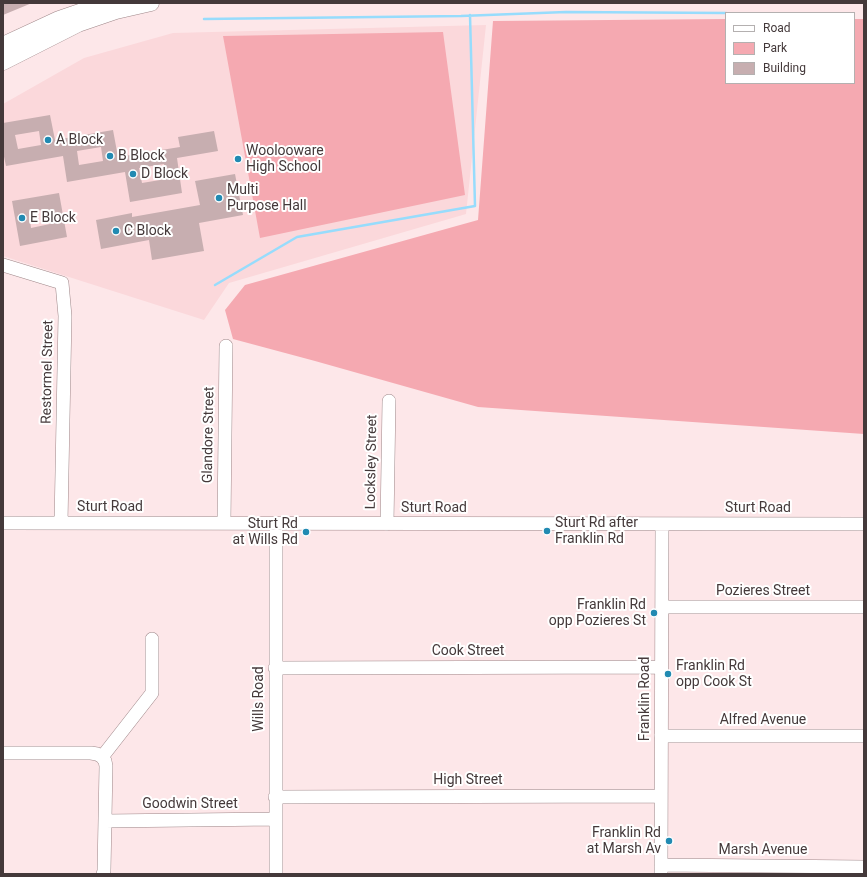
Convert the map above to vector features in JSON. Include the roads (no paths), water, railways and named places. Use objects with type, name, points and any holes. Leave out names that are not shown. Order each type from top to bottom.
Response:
[{"type":"main road","points":[[3,45],[59,19],[106,3]]},
{"type":"main road","points":[[3,62],[78,24],[116,11],[151,3]]},
{"type":"street","name":"Restormel Street","points":[[3,265],[62,283],[65,316],[62,523]]},
{"type":"street","name":"Glandore Street","points":[[224,523],[226,346]]},
{"type":"street","name":"Locksley Street","points":[[386,524],[389,401]]},
{"type":"street","name":"Sturt Road","points":[[3,523],[864,524]]},
{"type":"street","name":"Wills Road","points":[[276,523],[276,874]]},
{"type":"street","name":"Franklin Road","points":[[661,869],[662,524]]},
{"type":"street","name":"Pozieres Street","points":[[662,607],[864,607]]},
{"type":"street","points":[[102,757],[152,693],[152,639]]},
{"type":"street","name":"Cook Street","points":[[275,668],[661,667]]},
{"type":"street","name":"Alfred Avenue","points":[[661,736],[864,736]]},
{"type":"street","points":[[3,753],[91,753],[102,757],[106,766],[103,874]]},
{"type":"street","name":"High Street","points":[[275,797],[661,796]]},
{"type":"street","name":"Goodwin Street","points":[[105,821],[275,819]]},
{"type":"street","name":"Marsh Avenue","points":[[661,869],[864,867]]},
{"type":"waterway","points":[[204,19],[461,16],[566,12],[725,13]]},
{"type":"waterway","points":[[215,285],[297,237],[475,206],[470,15]]},
{"type":"place","name":"A Block","points":[[48,140]]},
{"type":"place","name":"B Block","points":[[110,156]]},
{"type":"place","name":"Woolooware High School","points":[[238,159]]},
{"type":"place","name":"D Block","points":[[133,174]]},
{"type":"place","name":"Multi Purpose Hall","points":[[219,198]]},
{"type":"place","name":"E Block","points":[[22,218]]},
{"type":"place","name":"C Block","points":[[116,231]]},
{"type":"place","name":"Sturt Rd after Franklin Rd","points":[[547,531]]},
{"type":"place","name":"Sturt Rd at Wills Rd","points":[[306,532]]},
{"type":"place","name":"Franklin Rd opp Pozieres St","points":[[654,613]]},
{"type":"place","name":"Franklin Rd opp Cook St","points":[[668,674]]},
{"type":"place","name":"Franklin Rd at Marsh Av","points":[[669,841]]}]
